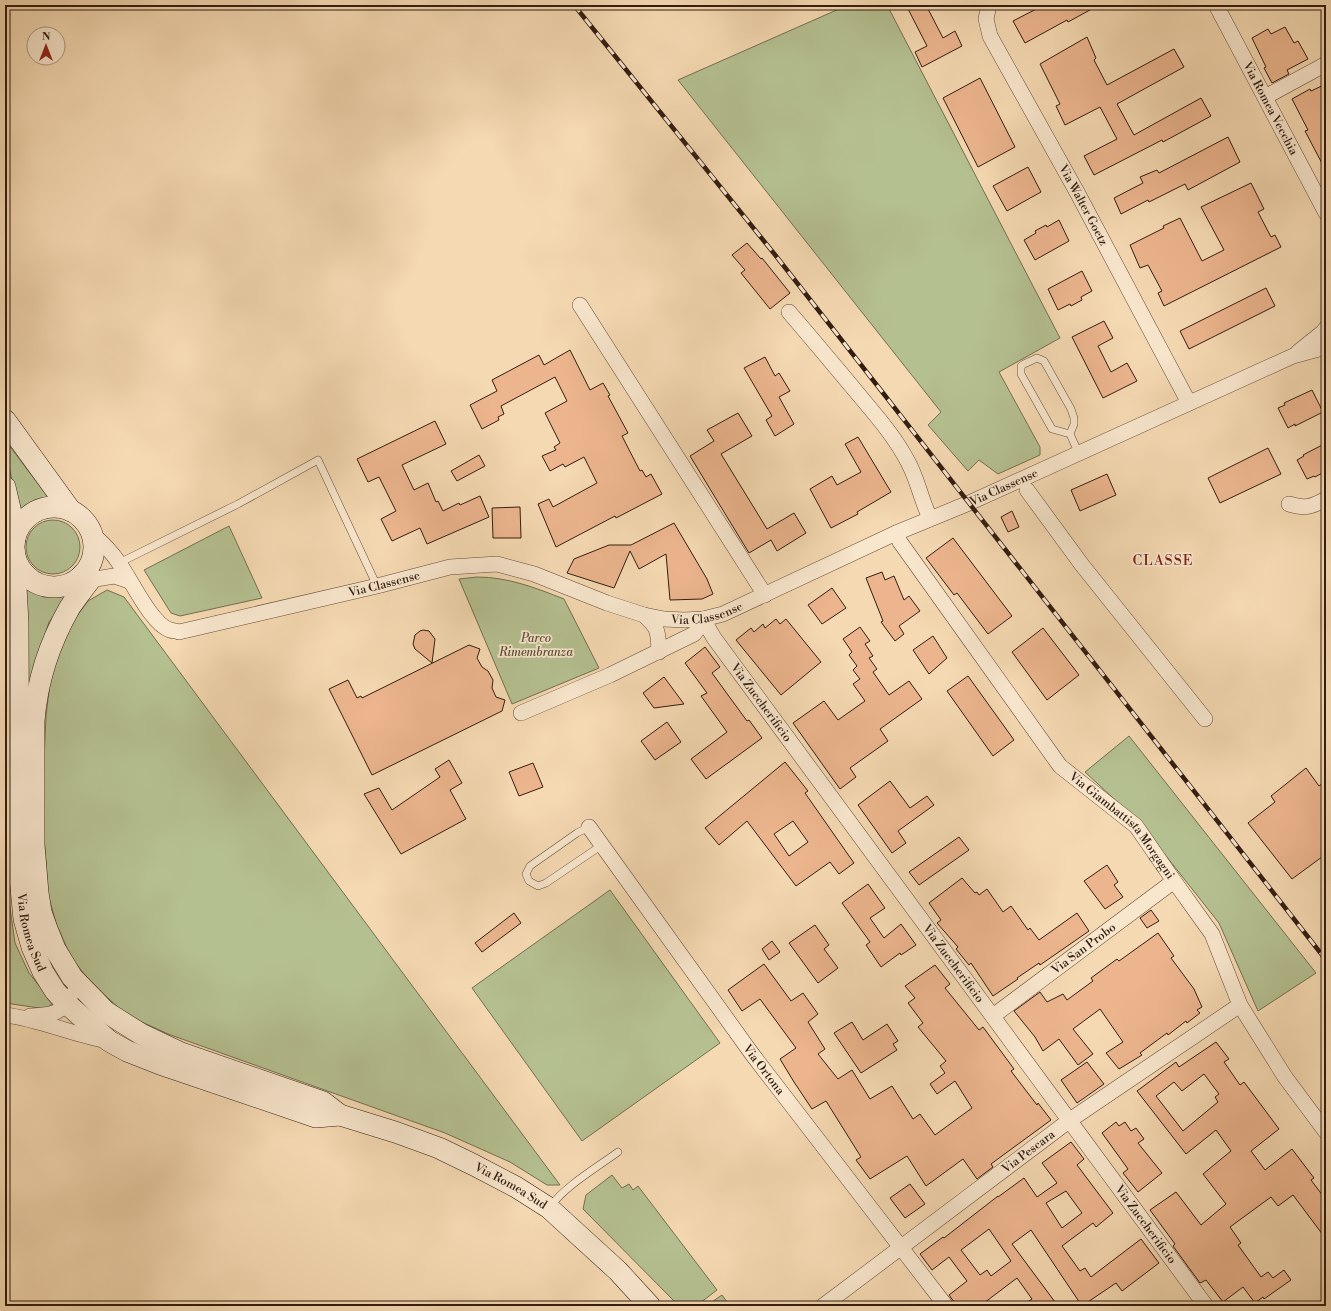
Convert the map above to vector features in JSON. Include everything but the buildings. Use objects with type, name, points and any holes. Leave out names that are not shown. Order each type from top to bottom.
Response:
[{"type":"main road","points":[[5,420],[71,511]]},
{"type":"main road","name":"Via Romea Sud","points":[[5,487],[12,517],[18,623],[19,835],[21,896],[24,918],[32,947],[43,972],[55,991],[67,1004],[109,1041],[160,1064],[316,1117],[340,1115]]},
{"type":"main road","points":[[48,507],[60,507],[71,511],[80,516],[87,524],[92,534],[94,545],[86,578],[58,586],[45,585],[34,581],[24,573],[17,563],[14,544],[19,527],[36,511],[48,507]]},
{"type":"main road","name":"Via Romea Sud","points":[[86,578],[57,631],[48,654],[36,704],[34,721],[34,845],[38,893],[41,912],[47,930],[55,948],[72,977],[106,1012],[141,1034],[181,1053],[323,1102],[340,1115],[395,1132],[439,1148],[497,1177],[549,1208],[618,1271],[650,1306]]},
{"type":"street","name":"Via Walter Goetz","points":[[989,5],[986,19],[990,36],[1078,194],[1189,403]]},
{"type":"street","name":"Via Romea Vecchia","points":[[1216,5],[1326,213]]},
{"type":"street","points":[[1265,97],[1326,64]]},
{"type":"street","points":[[580,305],[765,594]]},
{"type":"street","points":[[789,312],[832,361],[895,439],[909,463],[917,481],[930,518]]},
{"type":"street","name":"Via Classense","points":[[1293,356],[1326,328]]},
{"type":"street","name":"Via Classense","points":[[92,534],[104,544],[119,563],[149,610],[160,624],[169,630],[180,632],[377,586],[450,567],[497,564],[534,574],[607,603],[644,615],[664,619],[703,619],[723,614],[896,533],[969,503],[1079,454],[1293,356],[1326,347]]},
{"type":"street","points":[[1027,490],[1082,565],[1205,719]]},
{"type":"street","points":[[1289,504],[1299,507],[1312,506],[1326,499]]},
{"type":"street","name":"Via Giambattista Morgagni","points":[[896,533],[905,548],[1060,766],[1136,826],[1212,934],[1240,1005],[1285,1078],[1326,1132]]},
{"type":"street","points":[[86,578],[114,576],[130,581]]},
{"type":"street","points":[[644,615],[655,626],[658,633],[659,652]]},
{"type":"street","points":[[521,713],[610,675],[694,634],[699,628],[703,619]]},
{"type":"street","name":"Via Zuccherificio","points":[[703,619],[714,638],[1206,1306]]},
{"type":"street","name":"Via Ortona","points":[[589,827],[748,1057],[901,1247],[946,1306]]},
{"type":"street","points":[[5,866],[13,853],[19,835]]},
{"type":"street","name":"Via San Probo","points":[[993,1016],[1174,881]]},
{"type":"street","points":[[21,1017],[49,1015],[60,1011],[67,1004],[72,993],[72,977]]},
{"type":"street","name":"Via Pescara","points":[[823,1306],[1070,1120],[1240,1005]]},
{"type":"street","points":[[5,1015],[21,1017],[92,1038],[109,1041]]},
{"type":"lane","points":[[1070,434],[1052,429],[1021,374],[1020,370],[1024,364],[1037,358],[1044,361],[1071,409],[1074,424],[1070,434],[1079,454]]},
{"type":"lane","points":[[119,563],[238,504],[318,460],[377,586]]},
{"type":"lane","points":[[589,827],[577,833],[530,866],[526,874],[530,881],[538,886],[546,883],[602,845]]},
{"type":"lane","points":[[549,1208],[565,1191],[618,1152]]},
{"type":"green space","points":[[848,5],[887,5],[1060,338],[999,372],[1040,447],[1040,455],[998,474],[979,460],[968,471],[928,425],[941,412],[678,80]]},
{"type":"green space","points":[[5,440],[48,497],[34,502],[19,513],[5,448]]},
{"type":"green space","points":[[53,520],[63,522],[72,528],[78,537],[80,547],[78,557],[72,566],[63,572],[53,574],[43,572],[34,566],[28,557],[26,547],[28,537],[34,528],[43,522]]},
{"type":"green space","points":[[229,526],[262,598],[180,616],[171,613],[144,570]]},
{"type":"green space","name":"Parco Rimembranza","points":[[488,577],[511,581],[564,599],[599,668],[512,704],[459,579]]},
{"type":"green space","points":[[24,587],[44,597],[70,593],[49,622],[34,669],[26,716]]},
{"type":"green space","points":[[107,590],[124,597],[560,1185],[547,1185],[510,1162],[445,1133],[168,1034],[127,1015],[91,983],[71,957],[56,923],[48,894],[42,807],[46,716],[50,683],[57,656],[71,624],[88,601]]},
{"type":"green space","points":[[1129,736],[1316,973],[1258,1011],[1219,923],[1140,823],[1085,772]]},
{"type":"green space","points":[[7,887],[15,943],[29,973],[53,1003],[46,1009],[5,1003],[5,890]]},
{"type":"green space","points":[[610,890],[720,1043],[582,1141],[472,988]]},
{"type":"green space","points":[[612,1175],[622,1188],[629,1184],[633,1190],[638,1186],[717,1290],[696,1306],[679,1306],[583,1209],[586,1195]]},
{"type":"green space","points":[[722,1295],[730,1306],[706,1306]]},
{"type":"railway","points":[[574,5],[776,256],[1326,960]]},
{"type":"district","name":"CLASSE","points":[[1163,560]]}]
